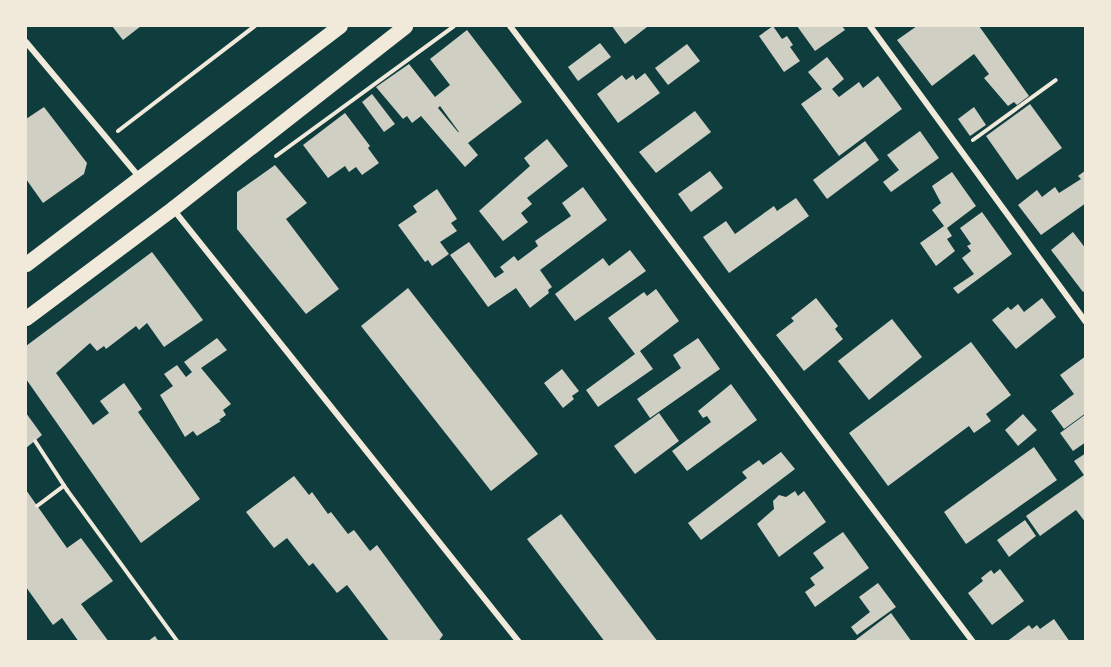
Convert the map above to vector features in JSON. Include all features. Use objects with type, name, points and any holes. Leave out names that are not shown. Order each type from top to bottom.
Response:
[{"type":"main road","points":[[26,264],[340,26]]},
{"type":"main road","points":[[26,318],[173,208],[405,26]]},
{"type":"street","points":[[510,26],[973,642]]},
{"type":"street","points":[[870,26],[1086,322]]},
{"type":"street","points":[[26,42],[140,178]]},
{"type":"street","points":[[173,208],[519,642]]},
{"type":"path","points":[[107,139],[255,26]]},
{"type":"path","points":[[960,150],[1056,81]]},
{"type":"path","points":[[34,441],[64,486],[178,642]]},
{"type":"path","points":[[37,506],[64,486]]},
{"type":"building","points":[[112,26],[141,26],[123,40]]},
{"type":"building","points":[[612,26],[646,26],[647,27],[625,44]]},
{"type":"building","points":[[773,26],[782,39],[787,36],[793,45],[790,47],[800,61],[784,72],[759,36]]},
{"type":"building","points":[[797,26],[842,26],[845,30],[815,51]]},
{"type":"building","points":[[917,26],[979,26],[1029,96],[1017,105],[1014,102],[1008,106],[984,78],[989,74],[974,54],[932,86],[897,40]]},
{"type":"building","points":[[467,30],[522,102],[468,143],[478,155],[465,167],[421,116],[412,123],[407,116],[403,119],[376,87],[409,64],[435,97],[450,85],[430,59]],"holes":[[[440,106],[459,132],[438,108]]]},
{"type":"building","points":[[600,43],[611,57],[578,81],[568,67]]},
{"type":"building","points":[[687,44],[700,61],[668,85],[655,68]]},
{"type":"building","points":[[827,57],[844,79],[832,89],[839,97],[859,82],[863,88],[878,76],[902,109],[839,156],[801,104],[822,89],[808,72]]},
{"type":"building","points":[[645,73],[660,93],[618,123],[597,94],[622,75],[626,80],[633,75],[636,80]]},
{"type":"building","points":[[372,94],[395,124],[384,132],[362,102]]},
{"type":"building","points":[[1030,104],[1062,148],[1017,180],[986,136]]},
{"type":"building","points":[[44,107],[87,163],[84,174],[43,203],[26,179],[26,119]]},
{"type":"building","points":[[974,107],[986,125],[970,136],[958,119]]},
{"type":"building","points":[[695,111],[711,132],[656,173],[639,152]]},
{"type":"building","points":[[345,113],[370,146],[368,148],[379,163],[362,175],[356,167],[349,172],[345,166],[328,178],[303,145]]},
{"type":"building","points":[[920,131],[939,158],[891,192],[883,182],[899,170],[887,155]]},
{"type":"building","points":[[547,139],[568,166],[527,198],[532,204],[521,213],[528,222],[503,241],[479,211],[530,166],[524,158]]},
{"type":"building","points":[[865,141],[879,160],[827,199],[813,180]]},
{"type":"building","points":[[275,165],[307,203],[286,219],[339,289],[306,314],[237,229],[237,192]]},
{"type":"building","points":[[1086,170],[1086,203],[1041,235],[1018,205],[1037,190],[1042,197],[1055,187],[1059,193],[1081,179],[1078,176]]},
{"type":"building","points":[[710,171],[723,188],[691,212],[678,194]]},
{"type":"building","points":[[952,172],[976,206],[947,228],[952,236],[947,239],[955,251],[936,266],[920,243],[944,226],[932,210],[941,203],[932,186]]},
{"type":"building","points":[[583,187],[607,220],[540,270],[552,287],[548,290],[549,293],[530,308],[516,288],[488,307],[450,255],[469,242],[495,278],[504,272],[500,267],[514,256],[518,261],[538,246],[535,241],[571,216],[562,203]]},
{"type":"building","points":[[437,189],[457,219],[451,223],[457,231],[440,242],[449,254],[432,266],[428,260],[425,262],[398,225],[417,212],[413,206]]},
{"type":"building","points":[[796,198],[809,216],[729,273],[703,237],[726,221],[735,234],[774,206],[777,211]]},
{"type":"building","points":[[982,212],[1012,254],[958,294],[953,288],[974,274],[962,258],[971,251],[967,246],[971,244],[960,228]]},
{"type":"building","points":[[1073,232],[1086,249],[1086,290],[1083,292],[1051,250]]},
{"type":"building","points":[[630,250],[646,271],[575,321],[555,294],[603,258],[609,266]]},
{"type":"building","points":[[152,252],[203,320],[164,347],[147,323],[139,330],[136,326],[106,349],[104,346],[97,351],[90,343],[56,373],[93,425],[109,413],[100,401],[124,383],[142,409],[138,412],[200,499],[141,543],[26,379],[26,346]]},
{"type":"building","points":[[408,288],[538,454],[491,491],[361,326]]},
{"type":"building","points":[[656,289],[679,321],[640,351],[653,369],[598,407],[586,390],[635,354],[608,318],[644,292],[647,296]]},
{"type":"building","points":[[816,298],[838,326],[835,329],[843,339],[804,371],[776,335],[794,321],[791,318]]},
{"type":"building","points":[[1042,298],[1056,317],[1016,349],[992,320],[1008,307],[1011,310],[1018,304],[1024,312]]},
{"type":"building","points":[[892,319],[922,357],[869,400],[838,361]]},
{"type":"building","points":[[217,338],[227,350],[201,368],[231,404],[223,410],[226,415],[219,420],[221,421],[197,436],[193,431],[185,437],[160,395],[173,386],[164,374],[177,365],[186,377],[192,372],[184,362]]},
{"type":"building","points":[[698,338],[720,369],[650,418],[637,399],[681,368],[673,355]]},
{"type":"building","points":[[971,342],[1011,395],[986,414],[991,421],[974,433],[969,426],[888,486],[849,433]]},
{"type":"building","points":[[1086,356],[1086,413],[1064,429],[1051,411],[1074,394],[1060,375]]},
{"type":"building","points":[[562,369],[579,391],[572,396],[574,399],[563,408],[544,383]]},
{"type":"building","points":[[731,384],[757,420],[687,471],[672,451],[711,422],[707,416],[703,418],[698,411]]},
{"type":"building","points":[[26,413],[42,435],[26,448]]},
{"type":"building","points":[[659,413],[679,441],[635,474],[614,446]]},
{"type":"building","points":[[1023,414],[1037,430],[1018,446],[1005,430]]},
{"type":"building","points":[[1086,414],[1086,442],[1073,451],[1060,433]]},
{"type":"building","points":[[1034,447],[1057,480],[966,544],[944,512]]},
{"type":"building","points":[[781,452],[795,469],[701,540],[688,523],[747,478],[742,472],[759,460],[763,465]]},
{"type":"building","points":[[1086,453],[1086,523],[1076,510],[1040,536],[1026,516],[1084,475],[1074,461]]},
{"type":"building","points":[[294,476],[309,495],[312,492],[328,514],[331,512],[348,534],[354,530],[370,551],[377,545],[443,635],[438,642],[390,642],[347,585],[337,593],[313,563],[309,566],[287,538],[274,548],[246,512]]},
{"type":"building","points":[[26,490],[67,548],[81,538],[113,581],[81,604],[109,642],[79,642],[62,618],[53,625],[26,587]]},
{"type":"building","points":[[795,491],[798,496],[804,491],[826,522],[779,557],[757,524],[774,509],[773,501],[779,495],[786,497]]},
{"type":"building","points":[[561,514],[658,642],[605,642],[527,539]]},
{"type":"building","points":[[1025,520],[1036,536],[1009,557],[997,540]]},
{"type":"building","points":[[843,532],[869,568],[815,607],[805,592],[815,585],[810,578],[824,568],[813,553]]},
{"type":"building","points":[[1000,569],[1024,601],[992,625],[968,593],[983,581],[981,578],[991,570],[994,574]]},
{"type":"building","points":[[878,583],[896,607],[857,635],[851,627],[870,612],[859,597]]},
{"type":"building","points":[[891,613],[912,642],[853,642]]},
{"type":"building","points":[[1054,619],[1070,642],[1006,642],[1029,625],[1032,629],[1037,625],[1040,629]]},
{"type":"building","points":[[155,636],[159,642],[147,642]]}]
